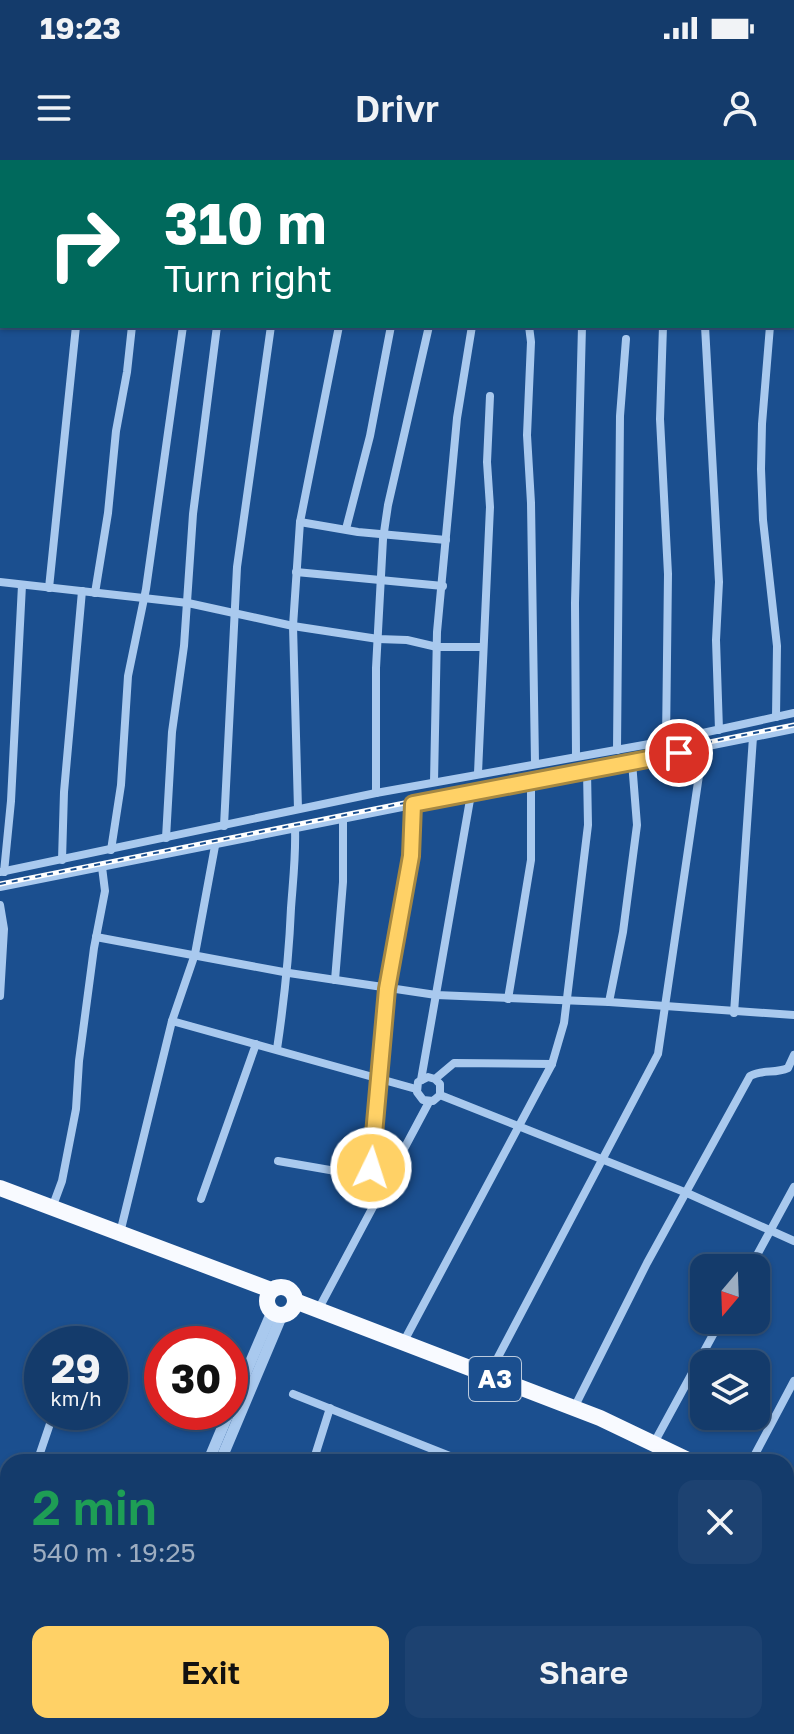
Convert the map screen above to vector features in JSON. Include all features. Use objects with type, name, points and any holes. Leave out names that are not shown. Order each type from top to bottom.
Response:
[{"type":"highway","name":"A3","points":[[0,1188],[52,1208],[78,1222],[120,1234],[280,1305],[318,1310],[574,1409],[676,1454]]},
{"type":"highway","name":"A3","points":[[0,1195],[78,1222],[280,1305],[593,1425],[656,1454]]},
{"type":"street","points":[[49,588],[76,328]]},
{"type":"street","points":[[95,593],[132,328]]},
{"type":"street","points":[[111,850],[121,785],[128,676],[144,599],[183,328]]},
{"type":"street","points":[[166,838],[172,732],[188,603],[193,514],[217,328]]},
{"type":"street","points":[[224,826],[237,567],[271,328]]},
{"type":"street","points":[[298,809],[293,626],[300,522],[339,328]]},
{"type":"street","points":[[346,529],[370,436],[391,328]]},
{"type":"street","points":[[376,793],[380,579],[388,505],[429,328]]},
{"type":"street","points":[[434,782],[437,647],[457,418],[472,328]]},
{"type":"street","points":[[529,328],[527,435],[535,763]]},
{"type":"street","points":[[576,756],[575,603],[582,328]]},
{"type":"street","points":[[663,328],[660,419],[668,574],[666,741]]},
{"type":"street","points":[[705,328],[719,582],[716,640],[719,730]]},
{"type":"street","points":[[770,328],[761,469],[763,520],[777,646],[776,717]]},
{"type":"street","points":[[617,750],[620,416],[626,339]]},
{"type":"street","points":[[478,773],[490,507],[487,462],[490,396]]},
{"type":"street","points":[[300,522],[446,540]]},
{"type":"street","points":[[296,572],[443,586]]},
{"type":"street","points":[[0,582],[188,603],[293,626],[378,639],[407,640],[437,647],[482,647]]},
{"type":"street","points":[[22,585],[11,801],[2,872],[376,793],[666,741],[794,713]]},
{"type":"street","points":[[62,860],[64,792],[82,591]]},
{"type":"street","points":[[0,887],[794,729]]},
{"type":"street","points":[[734,1013],[753,737]]},
{"type":"street","points":[[488,1376],[658,1054],[703,748]]},
{"type":"street","points":[[609,1002],[623,932],[637,825],[632,762]]},
{"type":"street","points":[[403,1343],[552,1064],[564,1023],[588,825],[587,771]]},
{"type":"street","points":[[508,999],[531,860],[531,781]]},
{"type":"street","points":[[429,1102],[420,1098],[418,1084],[471,794]]},
{"type":"street","points":[[377,1198],[370,1177],[380,1079],[378,1072],[387,989],[411,856],[413,804]]},
{"type":"street","points":[[335,980],[343,882],[343,818]]},
{"type":"street","points":[[277,1049],[289,973],[291,904],[296,866],[295,828]]},
{"type":"street","points":[[120,1234],[172,1021],[195,954],[215,846]]},
{"type":"street","points":[[52,1208],[62,1181],[76,1109],[79,1061],[105,891],[102,867]]},
{"type":"street","points":[[0,905],[4,929],[0,996]]},
{"type":"street","points":[[96,937],[289,973],[436,995],[609,1002],[794,1015]]},
{"type":"street","points":[[172,1021],[380,1079],[418,1084],[428,1077],[440,1084],[440,1095]]},
{"type":"street","points":[[201,1199],[256,1044]]},
{"type":"street","points":[[574,1409],[621,1313],[750,1076],[760,1071],[788,1068],[794,1055]]},
{"type":"street","points":[[435,1079],[454,1063],[552,1064]]},
{"type":"street","points":[[440,1095],[603,1158],[771,1228],[794,1241]]},
{"type":"street","points":[[318,1310],[429,1102],[440,1095]]},
{"type":"street","points":[[278,1161],[370,1177]]},
{"type":"street","points":[[757,1254],[794,1187]]},
{"type":"street","points":[[248,1373],[280,1305]]},
{"type":"street","points":[[223,1454],[280,1305]]},
{"type":"street","points":[[654,1443],[713,1334]]},
{"type":"street","points":[[755,1454],[794,1381]]},
{"type":"street","points":[[293,1394],[445,1454]]},
{"type":"street","points":[[316,1454],[330,1408]]},
{"type":"street","points":[[40,1454],[48,1430]]},
{"type":"street","points":[[211,1454],[222,1430]]},
{"type":"railway","points":[[0,884],[794,725]]},
{"type":"route","points":[[371,1168],[387,989],[411,856],[413,804],[679,753]]}]
